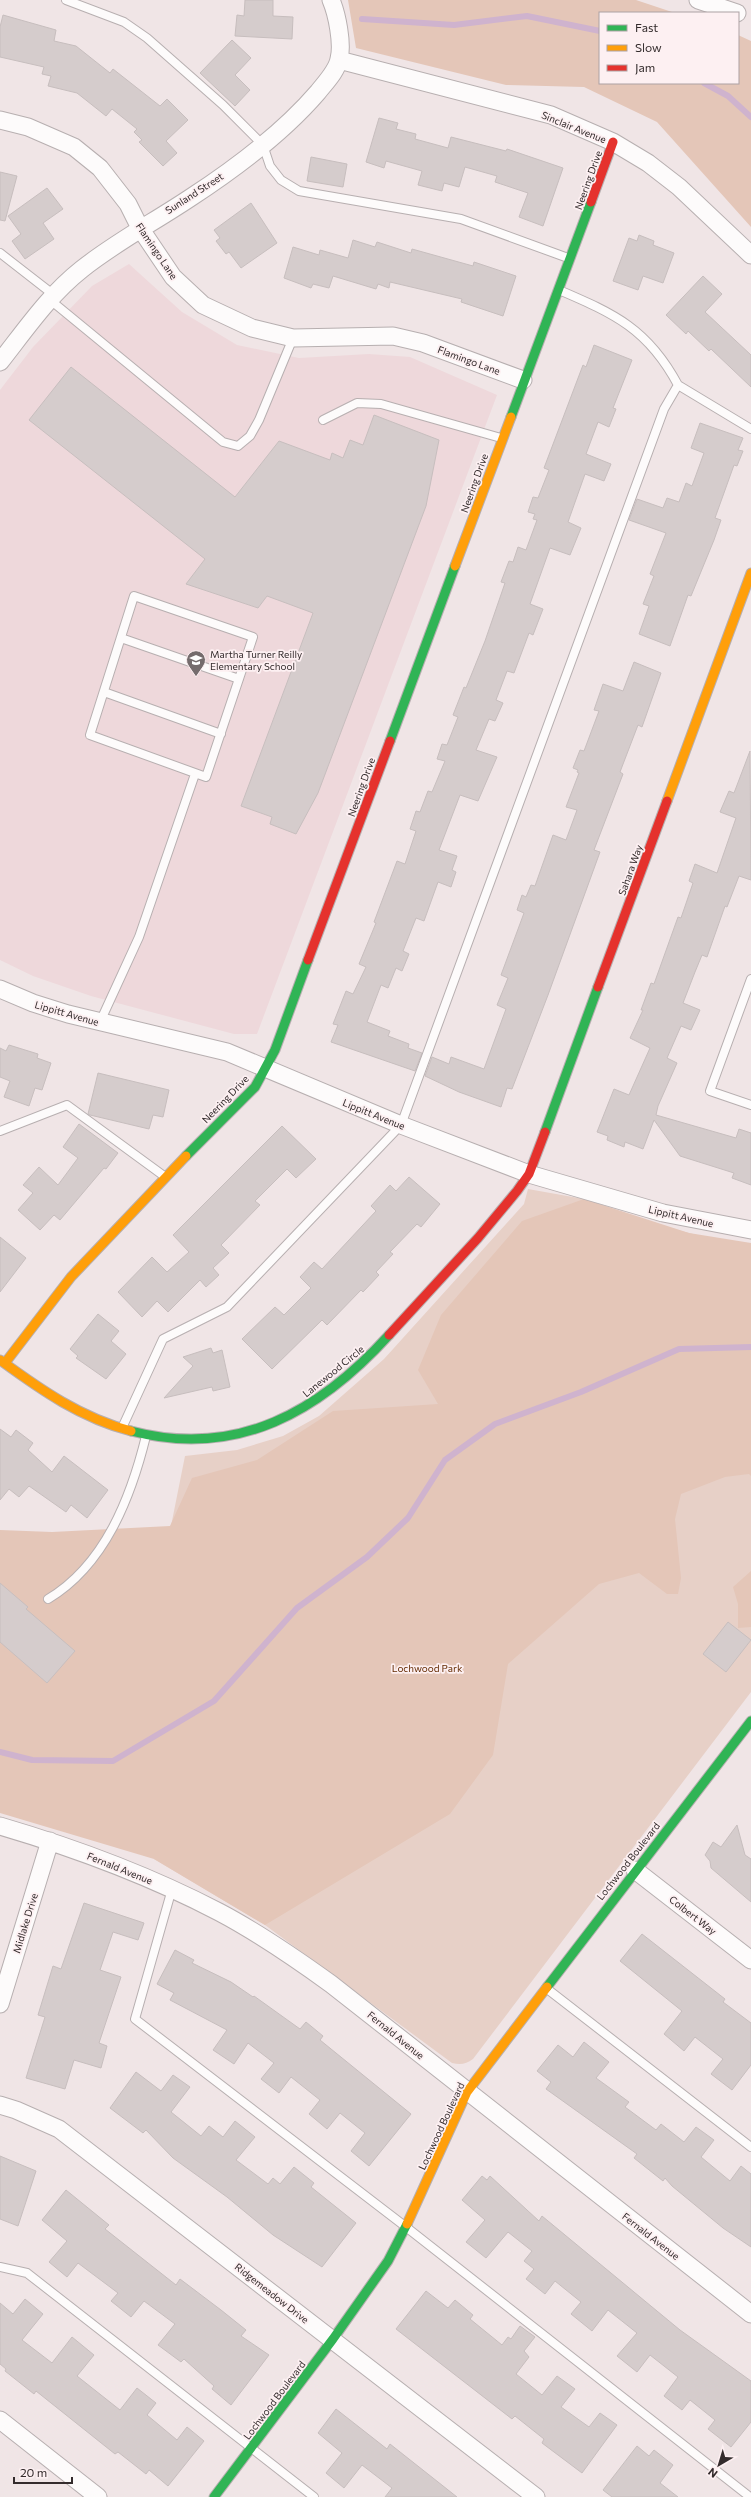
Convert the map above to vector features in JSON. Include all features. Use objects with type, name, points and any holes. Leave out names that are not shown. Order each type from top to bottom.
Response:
[{"type":"street","name":"Sunland Street","points":[[0,362],[52,297],[81,270],[140,228],[190,198],[263,145],[299,114],[327,81],[339,60],[339,34],[331,0]]},
{"type":"street","points":[[698,0],[734,12]]},
{"type":"street","points":[[739,14],[751,18]]},
{"type":"street","name":"Sinclair Avenue","points":[[339,60],[551,115],[613,142],[648,163],[679,187],[751,255]]},
{"type":"street","name":"Flamingo Lane","points":[[0,120],[28,127],[74,147],[100,168],[128,204],[140,228],[173,277],[203,305],[252,328],[293,338],[393,336],[423,343],[523,380]]},
{"type":"street","name":"Neering Drive","points":[[2,1361],[71,1277],[164,1177],[255,1087],[278,1043],[523,380],[613,142]]},
{"type":"street","name":"Sahara Way","points":[[529,1174],[751,573]]},
{"type":"street","name":"Lippitt Avenue","points":[[0,989],[33,1003],[100,1022],[227,1052],[401,1125],[529,1174],[663,1213],[751,1230]]},
{"type":"street","name":"Lanewood Circle","points":[[2,1361],[41,1390],[82,1414],[121,1430],[146,1435],[184,1439],[232,1436],[287,1419],[321,1398],[365,1362],[492,1223],[529,1174]]},
{"type":"street","name":"Lochwood Boulevard","points":[[214,2497],[332,2340],[388,2261],[406,2227],[467,2092],[635,1870],[751,1721]]},
{"type":"street","name":"Fernald Avenue","points":[[0,1826],[50,1841],[172,1890],[220,1913],[278,1946],[331,1984],[751,2314]]},
{"type":"street","name":"Midlake Drive","points":[[0,2004],[50,1841]]},
{"type":"street","name":"Colbert Way","points":[[635,1870],[751,1960]]},
{"type":"street","name":"Ridgemeadow Drive","points":[[0,2105],[16,2110],[59,2129],[536,2497]]},
{"type":"street","points":[[0,2420],[98,2497]]},
{"type":"lane","points":[[66,0],[124,22],[147,38],[223,105],[263,145],[270,166],[281,180],[299,191],[461,219],[570,259]]},
{"type":"lane","points":[[0,253],[223,442],[238,446],[250,436],[259,420],[293,338]]},
{"type":"lane","points":[[558,290],[610,312],[640,333],[669,367],[678,385],[751,429]]},
{"type":"lane","points":[[121,1430],[163,1338],[227,1307],[401,1125],[664,408],[678,385]]},
{"type":"lane","points":[[323,420],[357,404],[381,404],[502,438]]},
{"type":"lane","points":[[134,596],[253,637],[239,679],[206,777],[90,735],[134,596]]},
{"type":"lane","points":[[121,638],[239,679]]},
{"type":"lane","points":[[104,692],[221,734]]},
{"type":"lane","points":[[100,1022],[138,937],[195,774]]},
{"type":"lane","points":[[751,979],[710,1091],[751,1105]]},
{"type":"lane","points":[[0,1131],[67,1105],[164,1177]]},
{"type":"lane","points":[[48,1599],[62,1591],[82,1572],[101,1548],[136,1478],[146,1435]]},
{"type":"lane","points":[[172,1890],[135,2019],[406,2227],[750,2497]]},
{"type":"lane","points":[[546,1988],[751,2147]]},
{"type":"lane","points":[[0,2266],[27,2273],[314,2497]]},
{"type":"shaded area","name":"Martha Turner Reilly Elementary School","points":[[129,264],[182,312],[237,345],[299,358],[369,354],[410,357],[497,395],[257,1034],[234,1034],[91,996],[33,976],[0,960],[0,390],[33,347],[92,286]]},
{"type":"green space","points":[[348,0],[636,0],[672,12],[599,12],[599,84],[739,84],[739,35],[751,41],[751,227],[657,122],[584,87],[506,85],[356,48]]},
{"type":"green space","name":"Lochwood Park","points":[[528,1189],[584,1199],[666,1227],[751,1249],[751,1692],[473,2059],[463,2064],[458,2064],[452,2063],[265,1925],[154,1859],[171,1526],[185,1456],[237,1450],[283,1436],[319,1416],[384,1359],[524,1204]]},
{"type":"green space","name":"Lochwood Park","points":[[584,1199],[689,1233],[751,1243],[751,1476],[749,1474],[725,1477],[681,1494],[675,1519],[681,1578],[678,1594],[667,1594],[639,1573],[599,1584],[508,1664],[493,1755],[450,1814],[265,1925],[154,1859],[0,1813],[0,1530],[52,1532],[170,1526],[192,1478],[257,1460],[333,1411],[438,1404],[418,1370],[441,1315],[522,1221]]},
{"type":"green space","points":[[751,1571],[751,1627],[738,1628],[738,1604],[733,1587]]},
{"type":"building","points":[[245,0],[273,0],[273,16],[293,17],[292,39],[235,36],[237,15],[244,16]]},
{"type":"building","points":[[3,15],[56,30],[54,41],[76,46],[110,73],[113,69],[160,106],[167,99],[188,120],[166,141],[177,153],[163,166],[139,142],[142,140],[134,132],[137,129],[112,109],[106,116],[77,93],[48,86],[51,76],[42,74],[44,67],[0,57],[0,27]]},
{"type":"building","points":[[232,40],[251,58],[235,75],[250,90],[235,106],[200,73]]},
{"type":"building","points":[[379,118],[398,123],[396,129],[416,134],[415,139],[448,148],[451,137],[506,151],[507,149],[563,168],[543,226],[519,217],[528,193],[495,182],[497,176],[465,167],[459,187],[444,183],[442,191],[418,185],[422,171],[386,161],[384,168],[366,162]]},
{"type":"building","points":[[311,157],[347,164],[343,187],[307,181]]},
{"type":"building","points":[[0,172],[17,176],[5,221],[0,220]]},
{"type":"building","points":[[47,188],[63,209],[43,223],[54,239],[25,259],[12,241],[21,234],[8,216]]},
{"type":"building","points":[[251,203],[277,243],[241,268],[229,252],[226,254],[216,241],[220,238],[214,230]]},
{"type":"building","points":[[639,235],[654,241],[653,245],[674,253],[663,283],[643,276],[638,290],[613,281],[629,238],[637,241]]},
{"type":"building","points":[[353,240],[375,247],[377,242],[411,253],[412,249],[473,266],[474,262],[516,276],[503,316],[461,302],[462,299],[390,282],[389,288],[378,284],[376,289],[333,276],[329,288],[313,284],[311,288],[284,278],[293,247],[319,255],[320,250],[348,258]]},
{"type":"building","points":[[703,276],[722,294],[705,312],[751,355],[751,387],[711,349],[709,351],[688,331],[686,334],[666,315]]},
{"type":"building","points":[[594,345],[632,360],[613,408],[616,409],[609,427],[598,422],[586,454],[611,464],[604,481],[585,474],[568,522],[581,528],[570,555],[550,548],[530,604],[543,609],[533,635],[529,633],[514,673],[507,671],[496,700],[503,703],[495,721],[489,719],[476,750],[497,757],[478,801],[460,795],[439,850],[457,856],[452,870],[456,872],[451,887],[438,882],[424,921],[416,918],[403,951],[409,954],[402,971],[396,968],[388,988],[381,985],[367,1022],[390,1031],[388,1036],[409,1044],[408,1048],[422,1053],[415,1071],[331,1042],[338,1025],[333,1024],[346,991],[353,994],[366,967],[359,964],[376,923],[374,922],[397,861],[405,864],[416,831],[410,829],[416,811],[420,812],[428,791],[432,792],[445,761],[437,759],[442,744],[447,745],[458,717],[453,715],[464,687],[466,688],[485,641],[505,583],[501,582],[509,561],[513,562],[518,547],[526,550],[537,520],[533,519],[535,514],[528,512],[533,497],[538,498],[549,470],[544,468],[583,365],[586,367]]},
{"type":"building","points":[[71,367],[235,497],[279,441],[330,460],[332,453],[343,458],[350,440],[363,445],[374,415],[439,440],[426,506],[318,793],[296,834],[270,824],[272,817],[241,806],[313,613],[267,596],[258,608],[186,584],[205,559],[29,420]]},
{"type":"building","points":[[700,423],[743,438],[738,450],[743,451],[737,466],[734,465],[715,518],[721,520],[714,540],[691,596],[688,595],[670,646],[639,634],[649,606],[643,604],[654,576],[650,574],[666,533],[629,520],[637,499],[663,508],[667,498],[679,502],[686,483],[692,486],[704,453],[691,448]]},
{"type":"building","points":[[634,662],[661,673],[642,727],[638,725],[620,772],[623,774],[594,850],[600,852],[548,995],[512,1089],[507,1088],[501,1107],[459,1092],[425,1076],[432,1057],[449,1064],[451,1057],[484,1069],[506,1009],[497,1005],[508,978],[501,975],[524,913],[517,910],[522,895],[526,897],[531,885],[535,886],[553,835],[566,840],[577,810],[566,807],[579,773],[577,772],[578,770],[573,768],[580,750],[584,751],[599,711],[594,710],[603,684],[623,691]]},
{"type":"building","points":[[750,751],[751,880],[739,876],[727,907],[725,906],[707,957],[702,955],[695,972],[683,1003],[700,1010],[691,1030],[681,1026],[667,1058],[677,1063],[658,1106],[656,1115],[736,1138],[739,1129],[751,1133],[751,1185],[732,1178],[734,1173],[680,1156],[654,1120],[643,1149],[625,1142],[624,1147],[607,1140],[608,1136],[597,1132],[614,1089],[629,1095],[650,1048],[630,1038],[643,1010],[641,1010],[651,983],[654,984],[678,917],[681,918],[693,883],[689,881],[695,864],[717,873],[736,818],[720,812],[729,791],[734,793]]},
{"type":"building","points":[[9,1045],[38,1054],[37,1058],[51,1063],[42,1090],[35,1088],[29,1106],[4,1097],[10,1081],[0,1077],[0,1048],[6,1051]]},
{"type":"building","points":[[98,1073],[169,1090],[163,1117],[153,1115],[149,1129],[88,1114]]},
{"type":"building","points":[[79,1124],[118,1153],[106,1169],[104,1168],[60,1220],[54,1215],[40,1230],[18,1210],[33,1193],[23,1185],[39,1167],[58,1185],[78,1158],[63,1147]]},
{"type":"building","points":[[282,1126],[316,1159],[296,1178],[287,1169],[255,1201],[260,1205],[221,1245],[229,1253],[213,1268],[219,1275],[206,1287],[200,1280],[168,1312],[157,1301],[142,1317],[118,1292],[152,1257],[167,1272],[189,1252],[173,1235]]},
{"type":"building","points":[[409,1177],[440,1204],[421,1227],[417,1224],[390,1252],[393,1254],[376,1272],[379,1275],[363,1292],[361,1290],[327,1325],[322,1320],[272,1369],[242,1339],[275,1307],[284,1315],[311,1288],[300,1277],[314,1262],[322,1269],[376,1211],[371,1206],[390,1185],[396,1191]]},
{"type":"building","points":[[0,1237],[26,1258],[0,1292]]},
{"type":"building","points":[[98,1314],[119,1331],[111,1341],[126,1354],[106,1379],[76,1358],[78,1356],[70,1349]]},
{"type":"building","points":[[211,1348],[213,1353],[222,1350],[230,1387],[213,1391],[212,1387],[164,1398],[193,1366],[183,1357]]},
{"type":"building","points":[[0,1429],[11,1437],[16,1430],[33,1443],[28,1450],[52,1472],[64,1456],[108,1490],[87,1518],[71,1505],[66,1512],[29,1486],[19,1497],[9,1489],[0,1500]]},
{"type":"building","points":[[0,1583],[28,1607],[26,1609],[75,1651],[47,1683],[0,1642]]},
{"type":"building","points":[[728,1622],[751,1640],[726,1672],[703,1654]]},
{"type":"building","points":[[737,1825],[745,1855],[751,1859],[751,1902],[711,1868],[710,1861],[705,1855],[713,1842],[721,1847]]},
{"type":"building","points":[[84,1903],[144,1923],[138,1940],[113,1932],[100,1970],[121,1977],[99,2043],[107,2046],[101,2068],[74,2060],[65,2089],[26,2078],[45,2017],[38,2015],[53,1966],[61,1969]]},
{"type":"building","points":[[642,1934],[725,1999],[723,2002],[751,2023],[751,2065],[732,2090],[711,2074],[723,2059],[695,2037],[684,2051],[664,2034],[682,2011],[620,1961]]},
{"type":"building","points":[[175,1950],[194,1960],[192,1963],[231,1982],[253,1997],[254,1996],[300,2029],[306,2022],[323,2036],[320,2040],[411,2114],[369,2166],[351,2151],[365,2133],[340,2113],[327,2129],[309,2114],[320,2100],[291,2077],[279,2093],[261,2079],[274,2063],[248,2043],[234,2064],[213,2050],[227,2030],[170,2000],[174,1993],[157,1984]]},
{"type":"building","points":[[584,2042],[609,2062],[596,2078],[629,2102],[625,2107],[656,2130],[661,2124],[684,2142],[696,2127],[714,2140],[701,2157],[730,2181],[741,2166],[751,2174],[751,2247],[723,2228],[672,2186],[665,2178],[663,2181],[634,2158],[637,2154],[546,2089],[551,2082],[537,2071],[558,2045],[573,2057]]},
{"type":"building","points":[[136,2072],[161,2091],[173,2075],[190,2087],[171,2112],[201,2136],[209,2126],[223,2137],[235,2121],[255,2137],[236,2160],[268,2184],[273,2178],[280,2184],[294,2167],[314,2183],[311,2187],[356,2223],[322,2267],[273,2235],[227,2197],[173,2158],[146,2130],[143,2133],[110,2108]]},
{"type":"building","points":[[0,2156],[36,2171],[18,2226],[0,2219]]},
{"type":"building","points":[[482,2176],[487,2180],[490,2176],[539,2221],[542,2216],[680,2330],[751,2381],[751,2422],[731,2447],[708,2429],[715,2420],[690,2400],[682,2410],[664,2396],[678,2377],[650,2355],[637,2372],[617,2356],[637,2333],[608,2310],[592,2331],[571,2314],[581,2302],[555,2281],[545,2294],[526,2279],[534,2269],[524,2261],[532,2251],[508,2232],[486,2258],[466,2242],[485,2220],[462,2200]]},
{"type":"building","points":[[66,2190],[109,2225],[105,2229],[176,2285],[180,2279],[221,2310],[246,2330],[241,2336],[269,2355],[231,2405],[212,2389],[214,2386],[184,2359],[181,2362],[158,2345],[175,2324],[144,2301],[131,2317],[111,2301],[118,2293],[78,2263],[67,2277],[49,2262],[67,2241],[42,2220]]},
{"type":"building","points":[[426,2291],[448,2308],[455,2300],[473,2315],[470,2319],[502,2345],[508,2337],[511,2339],[520,2326],[535,2337],[524,2351],[529,2357],[516,2374],[542,2395],[557,2376],[575,2389],[561,2407],[589,2427],[600,2413],[617,2425],[582,2473],[542,2443],[544,2439],[515,2416],[512,2419],[396,2329]]},
{"type":"building","points":[[25,2299],[43,2314],[22,2340],[52,2363],[72,2337],[94,2355],[77,2376],[120,2410],[137,2388],[156,2403],[147,2415],[177,2440],[187,2427],[204,2441],[168,2486],[149,2470],[146,2474],[118,2452],[115,2454],[36,2391],[34,2394],[5,2371],[6,2369],[0,2364],[0,2303],[13,2314]]},
{"type":"building","points":[[336,2409],[387,2449],[390,2444],[457,2497],[385,2497],[392,2488],[362,2465],[344,2488],[326,2473],[342,2453],[318,2433]]},
{"type":"building","points":[[637,2446],[649,2456],[654,2450],[673,2465],[660,2483],[678,2497],[612,2497],[603,2490]]},
{"type":"waterway","points":[[362,19],[454,25],[527,16],[599,31]]},
{"type":"waterway","points":[[706,84],[728,96],[751,117]]},
{"type":"waterway","points":[[0,1752],[32,1760],[113,1761],[214,1701],[297,1608],[367,1557],[408,1518],[445,1460],[495,1424],[581,1392],[679,1349],[751,1347]]},
{"type":"traffic: fast","points":[[511,417],[591,202]]},
{"type":"traffic: fast","points":[[390,741],[455,566]]},
{"type":"traffic: fast","points":[[186,1156],[255,1087],[275,1050],[308,960]]},
{"type":"traffic: fast","points":[[545,1132],[598,987]]},
{"type":"traffic: fast","points":[[131,1431],[170,1438],[207,1438],[241,1433],[274,1422],[305,1406],[335,1386],[389,1335]]},
{"type":"traffic: fast","points":[[547,1987],[751,1721]]},
{"type":"traffic: fast","points":[[214,2497],[333,2339],[388,2261],[407,2224]]},
{"type":"traffic: slow","points":[[455,566],[511,417]]},
{"type":"traffic: slow","points":[[667,801],[751,573]]},
{"type":"traffic: slow","points":[[5,1363],[71,1277],[186,1156]]},
{"type":"traffic: slow","points":[[0,1360],[46,1392],[78,1411],[95,1419],[131,1431]]},
{"type":"traffic: slow","points":[[407,2224],[467,2092],[547,1987]]},
{"type":"traffic: jam","points":[[591,202],[613,142]]},
{"type":"traffic: jam","points":[[308,960],[390,741]]},
{"type":"traffic: jam","points":[[598,987],[667,801]]},
{"type":"traffic: jam","points":[[389,1335],[478,1238],[517,1191],[529,1174],[545,1132]]},
{"type":"place","name":"Martha Turner Reilly Elementary School","points":[[196,677]]}]
